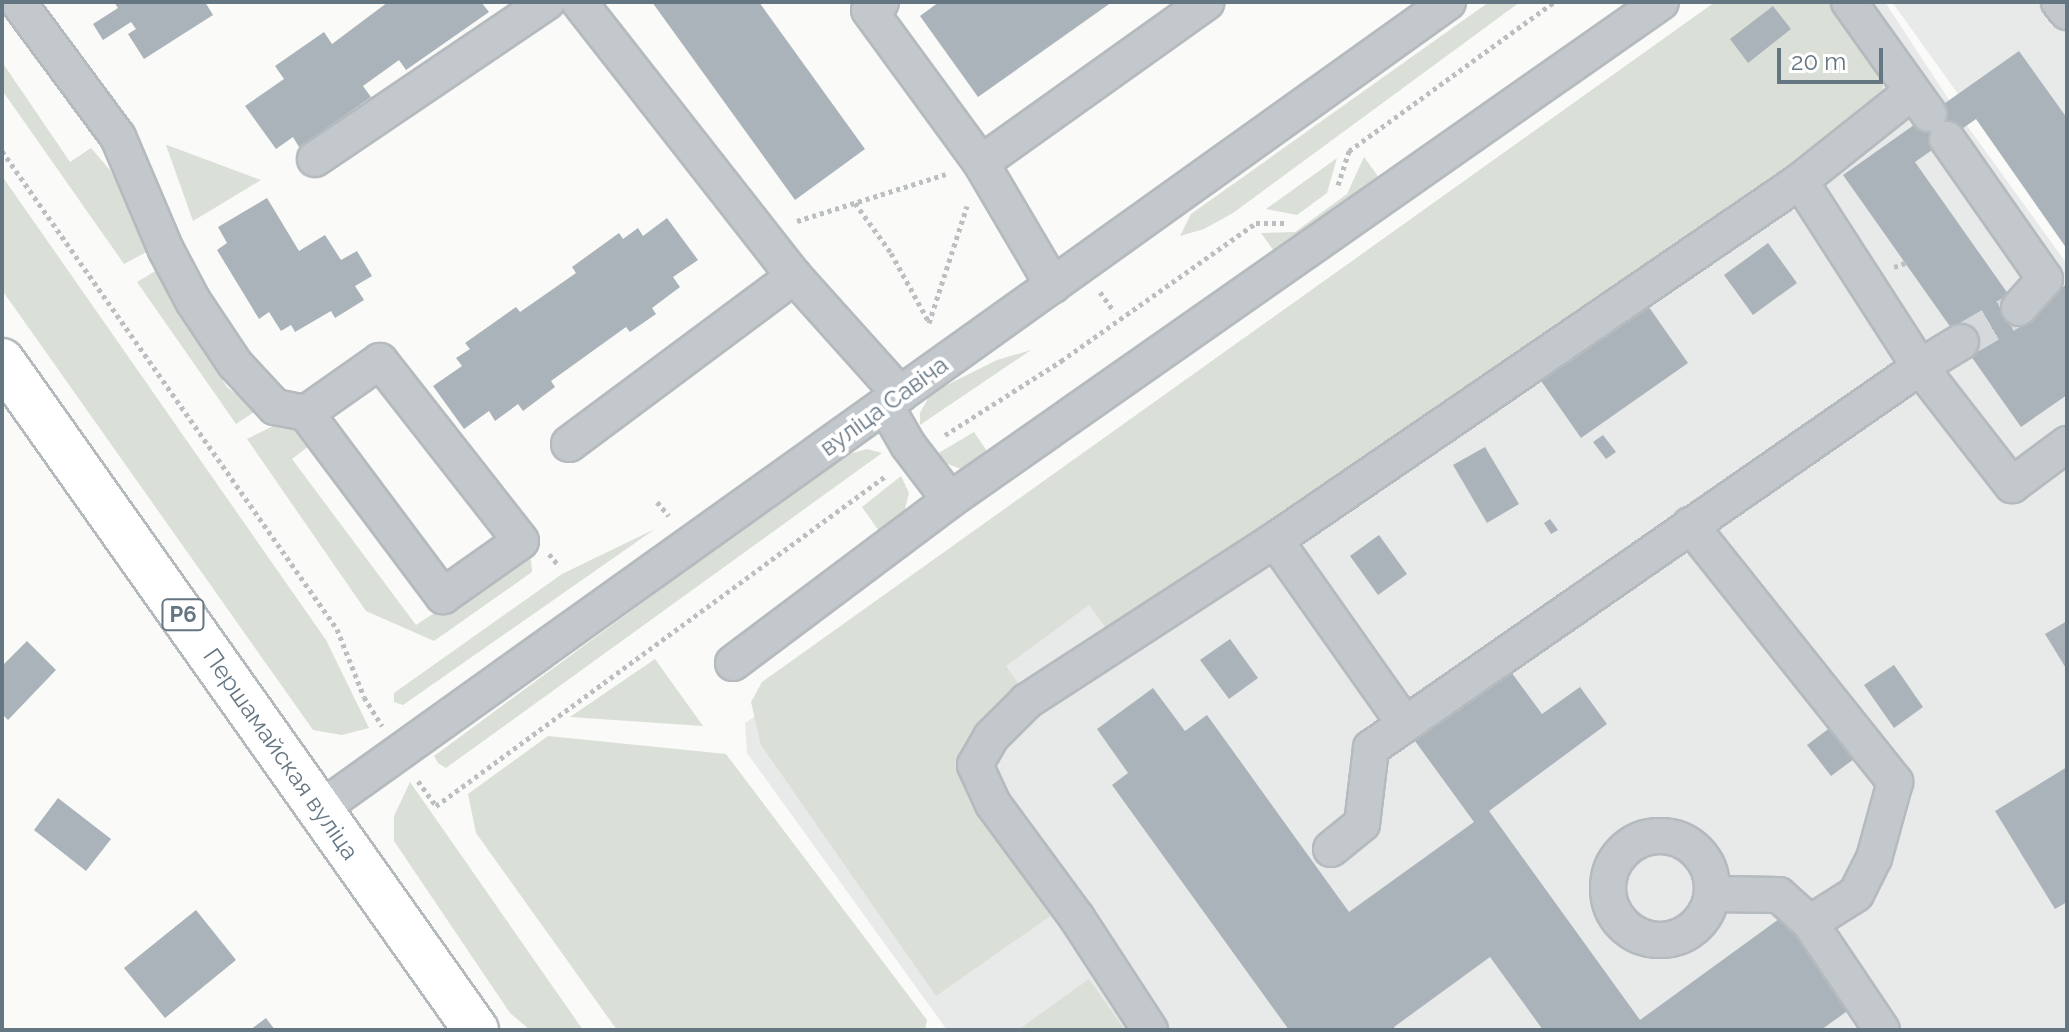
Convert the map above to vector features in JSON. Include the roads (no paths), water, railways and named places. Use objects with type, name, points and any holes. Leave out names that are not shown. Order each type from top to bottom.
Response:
[{"type":"main road","name":"Першамайская вуліца","points":[[2,361],[476,1030]]},
{"type":"street","points":[[18,2],[118,137],[172,263],[235,364],[275,407],[306,413],[443,596],[521,541],[380,361],[306,413]]},
{"type":"street","points":[[315,159],[547,2]]},
{"type":"street","points":[[579,2],[892,400],[908,445],[950,500]]},
{"type":"street","points":[[881,2],[869,10],[981,163],[1053,285]]},
{"type":"street","points":[[981,163],[1207,2]]},
{"type":"street","name":"вуліца Савіча","points":[[320,809],[1448,2]]},
{"type":"street","points":[[733,663],[950,500],[1661,2]]},
{"type":"street","points":[[1849,2],[2045,279],[2019,308]]},
{"type":"street","points":[[2059,2],[2067,12]]},
{"type":"street","points":[[1150,1030],[1077,918],[993,804],[975,765],[991,737],[1027,701],[1275,540],[1800,181],[1929,115]]},
{"type":"street","points":[[1800,181],[1920,367],[2012,485],[2067,444]]},
{"type":"street","points":[[569,444],[794,276]]},
{"type":"street","points":[[1331,849],[1362,824],[1371,748],[1690,525],[1961,342]]},
{"type":"street","points":[[1690,525],[1895,782],[1874,858],[1856,894],[1810,923]]},
{"type":"street","points":[[1275,540],[1404,723]]},
{"type":"street","points":[[1712,894],[1779,895],[1810,923],[1882,1030]]},
{"type":"tunnel","points":[[1961,342],[2019,308]]}]
